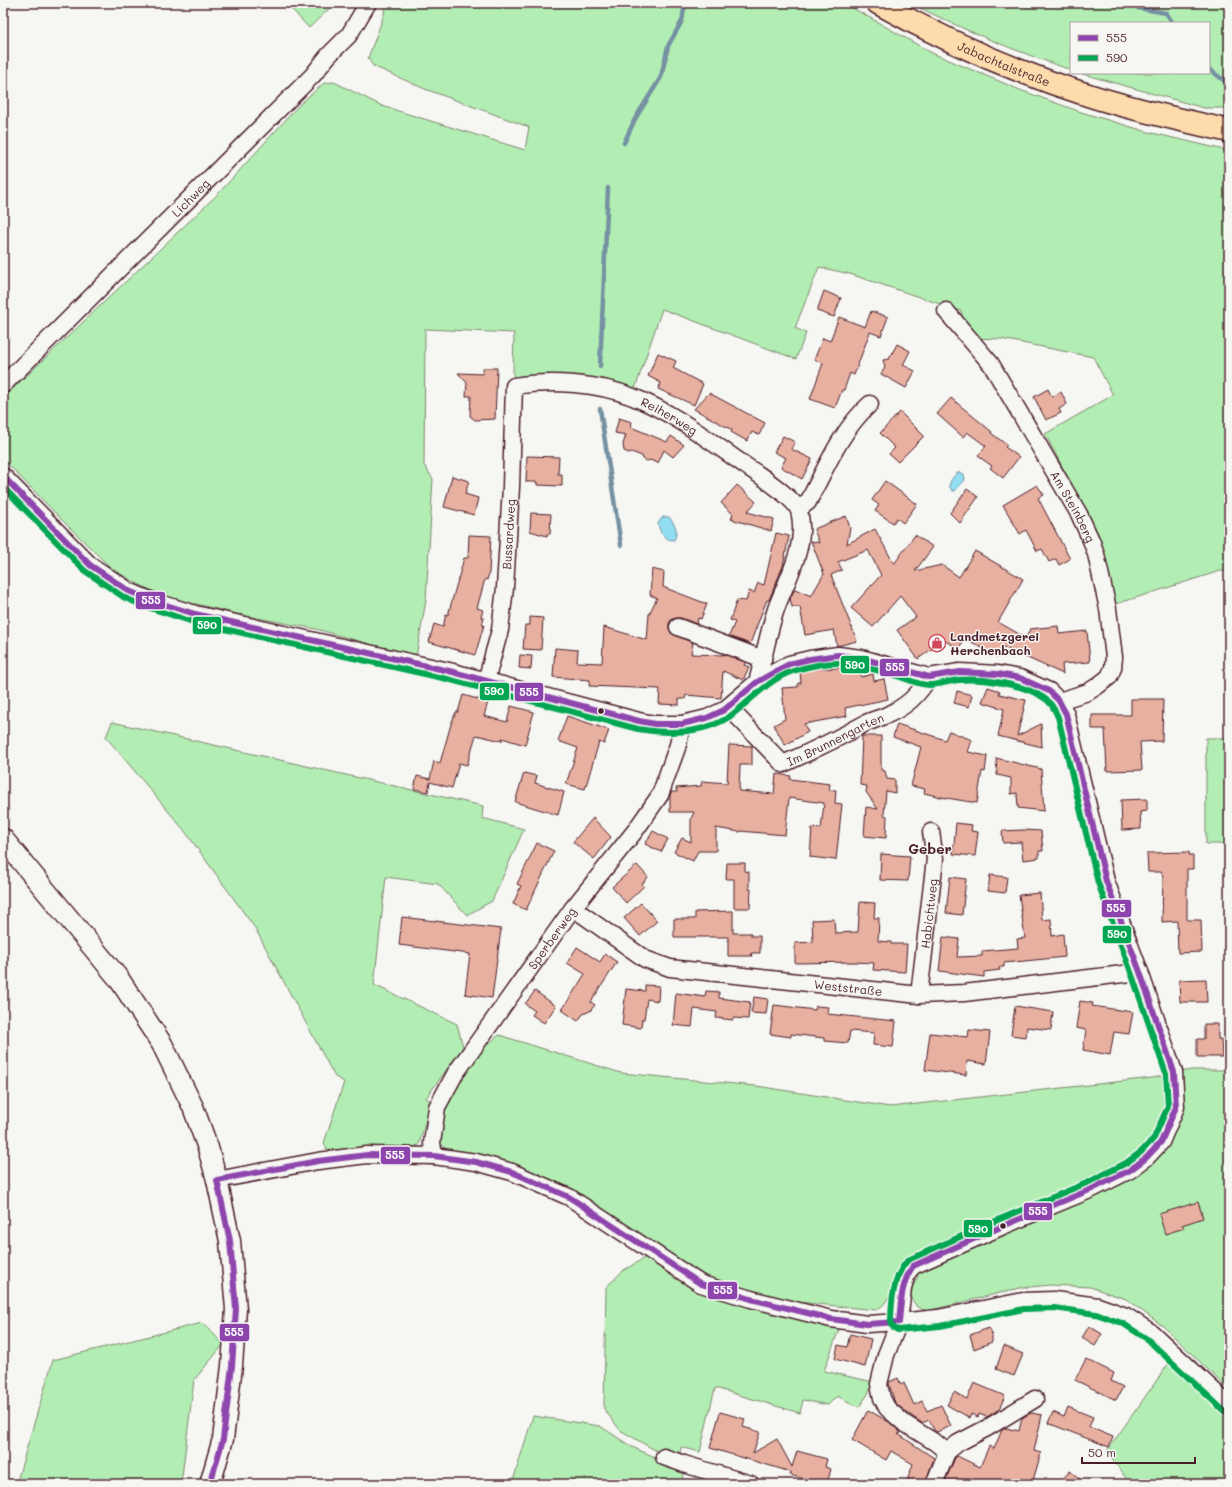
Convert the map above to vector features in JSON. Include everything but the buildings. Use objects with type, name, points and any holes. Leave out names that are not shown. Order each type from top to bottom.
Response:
[{"type":"main road","name":"Jabachtalstraße","points":[[878,3],[946,38],[1034,76],[1109,101],[1229,131]]},
{"type":"street","name":"Lichweg","points":[[3,385],[313,75],[328,56],[349,35],[368,3]]},
{"type":"street","name":"Am Steinberg","points":[[946,311],[991,364],[1079,514],[1096,554],[1108,609],[1114,657],[1113,668],[1109,677],[1088,692],[1059,701]]},
{"type":"street","name":"Reiherweg","points":[[514,386],[532,384],[573,384],[603,388],[634,397],[663,411],[718,446],[768,481],[799,510]]},
{"type":"street","name":"Bussardweg","points":[[486,681],[500,630],[505,588],[511,487],[514,386]]},
{"type":"street","points":[[757,682],[776,610],[798,553],[800,527],[799,510],[808,502],[843,436],[870,404]]},
{"type":"street","points":[[3,476],[90,565],[128,591],[150,600],[195,614],[406,660],[639,721],[655,724],[682,724],[707,718],[724,710],[757,682],[789,664],[838,655],[861,658],[929,677],[960,672],[998,674],[1020,678],[1049,691],[1059,701],[1066,714],[1106,881],[1140,972],[1174,1072],[1176,1107],[1161,1142],[1146,1158],[1130,1170],[1099,1186],[913,1266],[907,1273],[903,1288],[899,1322],[886,1354],[879,1384],[882,1398],[887,1408],[904,1423],[936,1443],[946,1452]]},
{"type":"street","points":[[678,627],[763,659]]},
{"type":"street","name":"Im Brunnengarten","points":[[724,710],[734,713],[783,764],[834,741],[868,723],[888,715],[907,704],[916,696],[929,677]]},
{"type":"street","name":"Sperberweg","points":[[434,1156],[432,1143],[437,1107],[455,1074],[573,908],[635,831],[660,795],[678,745],[682,724]]},
{"type":"street","name":"Habichtweg","points":[[919,995],[935,859],[931,832]]},
{"type":"street","points":[[3,839],[119,979],[162,1044],[193,1107],[208,1148],[217,1180],[230,1242],[236,1309],[232,1366],[223,1439],[210,1484]]},
{"type":"street","name":"Weststraße","points":[[573,908],[645,959],[670,968],[919,995],[964,993],[1140,972]]},
{"type":"street","points":[[217,1180],[318,1161],[367,1155],[434,1156],[476,1162],[512,1172],[569,1197],[632,1240],[701,1284],[751,1299],[832,1318],[867,1324],[899,1322],[938,1318],[1023,1301],[1072,1301],[1098,1306],[1126,1316],[1152,1333],[1229,1405]]},
{"type":"street","points":[[934,1484],[946,1452],[958,1443],[987,1428],[1035,1399]]},
{"type":"street","points":[[664,1457],[751,1484]]},
{"type":"green space","points":[[286,3],[335,3],[309,28]]},
{"type":"green space","points":[[385,3],[844,3],[932,53],[1020,90],[1081,112],[1148,132],[1229,151],[1229,571],[1220,571],[1113,605],[1100,538],[1045,434],[1113,395],[1093,357],[1002,339],[968,338],[961,311],[850,274],[819,267],[795,328],[806,333],[796,359],[662,309],[635,389],[619,391],[515,385],[513,373],[514,333],[425,329],[424,465],[433,479],[426,600],[416,657],[316,629],[237,614],[171,598],[146,588],[113,570],[3,459],[3,398],[218,194],[300,104],[324,83],[334,82],[382,106],[525,150],[529,127],[425,89],[373,66],[368,58],[384,15]]},
{"type":"green space","points":[[911,3],[1229,3],[1229,108],[1204,108],[1083,74],[1210,74],[1210,22],[1070,22],[1070,70],[990,40]]},
{"type":"green space","points":[[112,722],[483,806],[482,818],[524,829],[492,901],[467,915],[438,884],[386,877],[374,985],[457,1024],[463,1047],[426,1098],[431,1101],[419,1145],[409,1148],[329,1154],[324,1143],[344,1082],[335,1077],[255,928],[184,830],[106,737]]},
{"type":"green space","points":[[1206,738],[1229,738],[1229,844],[1206,844]]},
{"type":"green space","points":[[499,1035],[621,1073],[756,1086],[890,1107],[1152,1078],[1191,1070],[1229,1070],[1229,1390],[1164,1327],[1126,1299],[1090,1287],[1050,1285],[1020,1288],[927,1311],[917,1307],[911,1298],[911,1290],[918,1276],[916,1257],[906,1262],[900,1269],[886,1302],[875,1310],[798,1302],[756,1294],[704,1275],[627,1226],[449,1152],[440,1143],[440,1124],[459,1075],[478,1052]]},
{"type":"green space","points":[[646,1257],[713,1295],[843,1318],[824,1371],[873,1382],[868,1394],[859,1407],[837,1396],[828,1405],[803,1400],[800,1413],[715,1388],[700,1452],[681,1447],[679,1459],[653,1449],[620,1430],[604,1409],[606,1287],[624,1270]]},
{"type":"green space","points":[[202,1323],[224,1344],[194,1380],[181,1484],[16,1484],[53,1360]]},
{"type":"green space","points":[[1171,1360],[1229,1418],[1229,1484],[1130,1484],[1107,1451]]},
{"type":"green space","points":[[533,1416],[600,1426],[632,1447],[685,1470],[681,1484],[512,1484]]},
{"type":"water","points":[[959,472],[964,474],[965,480],[955,491],[953,491],[949,486],[951,480]]},
{"type":"water","points":[[663,517],[669,517],[675,525],[676,534],[674,540],[667,539],[661,532],[658,523]]},
{"type":"waterway","points":[[624,143],[635,119],[661,77],[668,46],[682,21],[685,3]]},
{"type":"waterway","points":[[1136,3],[1138,8],[1166,13],[1172,22]]},
{"type":"waterway","points":[[1210,70],[1229,83]]},
{"type":"waterway","points":[[600,366],[608,188]]},
{"type":"waterway","points":[[600,409],[621,545]]},
{"type":"transit line","name":"555","points":[[3,476],[90,565],[129,591],[150,600],[195,614],[449,671],[639,721],[655,724],[682,724],[707,718],[724,710],[757,682],[789,664],[838,655],[861,658],[929,677],[960,672],[998,674],[1020,678],[1049,691],[1059,701],[1066,714],[1106,881],[1140,972],[1174,1072],[1176,1107],[1161,1142],[1146,1158],[1130,1170],[1092,1189],[913,1266],[904,1286],[899,1322]]},
{"type":"transit line","name":"590","points":[[3,487],[85,571],[125,598],[147,607],[193,622],[447,679],[638,729],[672,732],[696,730],[719,723],[737,711],[775,680],[784,675],[803,668],[832,663],[845,663],[860,666],[925,685],[968,680],[1003,683],[1036,693],[1049,702],[1058,717],[1098,883],[1166,1074],[1168,1106],[1154,1138],[1141,1152],[1126,1163],[1089,1182],[1000,1219],[908,1260],[903,1266],[896,1281],[892,1298],[891,1324],[898,1330],[940,1326],[1024,1309],[1054,1308],[1096,1314],[1122,1323],[1147,1339],[1224,1411]]},
{"type":"transit line","name":"555","points":[[217,1180],[318,1161],[367,1155],[434,1156],[476,1162],[512,1172],[569,1197],[701,1284],[751,1299],[831,1319],[867,1324],[899,1322]]},
{"type":"transit line","name":"555","points":[[210,1484],[223,1439],[232,1366],[236,1309],[230,1241],[217,1180]]},
{"type":"place","name":"Landmetzgerei Herchenbach","points":[[937,643]]},
{"type":"district","name":"Geber","points":[[930,848]]}]
